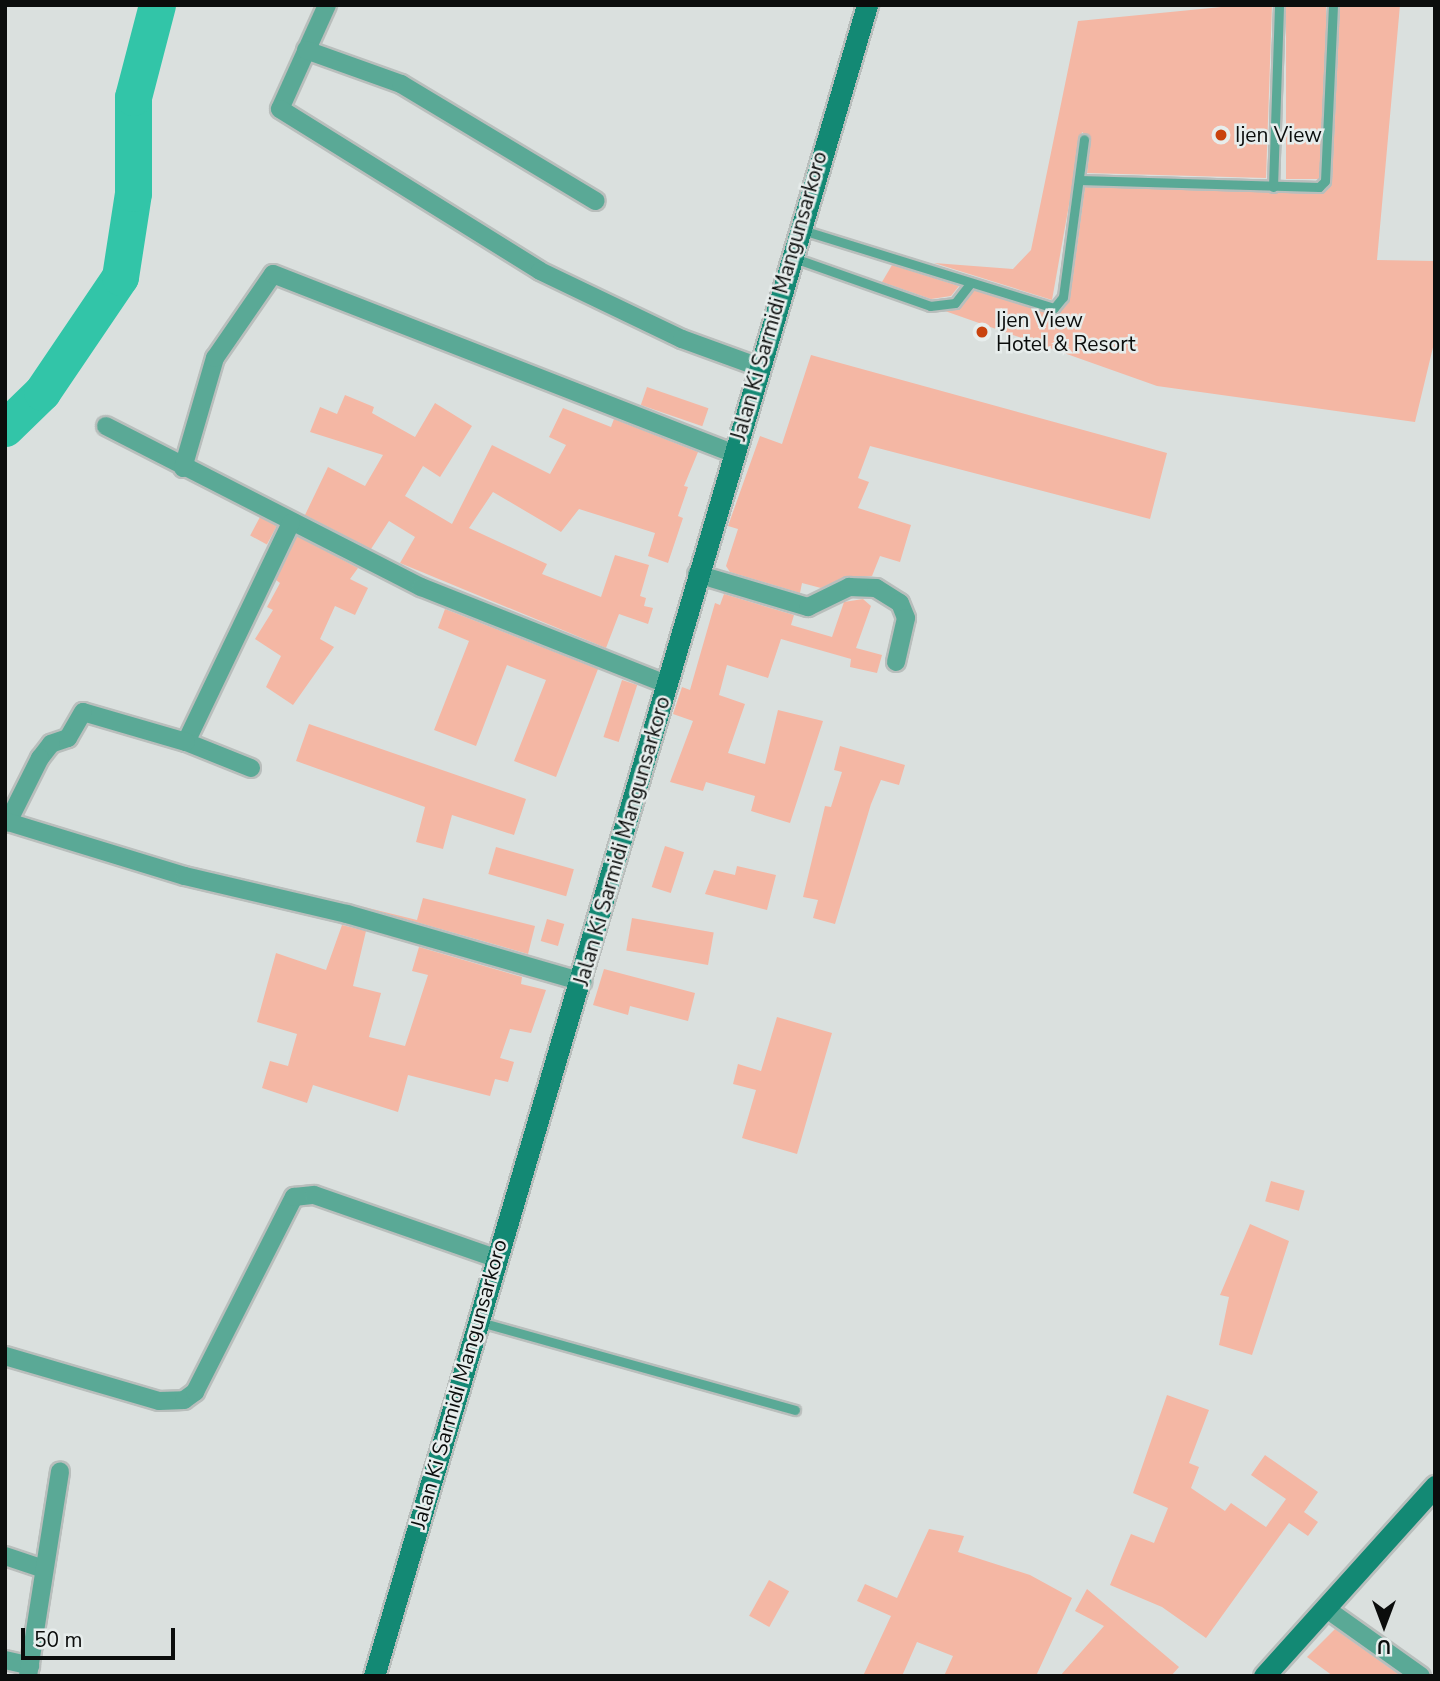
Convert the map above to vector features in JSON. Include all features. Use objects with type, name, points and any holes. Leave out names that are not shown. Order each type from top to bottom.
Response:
[{"type":"main road","name":"Jalan Ki Sarmidi Mangunsarkoro","points":[[374,1676],[476,1320],[582,982],[789,256],[867,5]]},
{"type":"main road","points":[[1264,1676],[1328,1610],[1435,1486]]},
{"type":"street","points":[[327,5],[280,109],[540,271],[682,339],[759,367]]},
{"type":"street","points":[[306,50],[401,84],[505,142],[596,201]]},
{"type":"street","points":[[183,468],[215,358],[274,274],[733,453]]},
{"type":"street","points":[[106,426],[183,468],[421,587],[666,684]]},
{"type":"street","points":[[187,742],[291,523]]},
{"type":"street","points":[[697,574],[808,607],[849,587],[876,588],[900,603],[906,618],[896,662]]},
{"type":"street","points":[[251,768],[187,742],[83,712],[68,738],[51,744],[40,758],[9,823],[185,876],[334,910],[582,982]]},
{"type":"street","points":[[5,1356],[159,1401],[184,1400],[195,1392],[294,1196],[314,1195],[495,1258]]},
{"type":"street","points":[[5,1660],[29,1671],[60,1471]]},
{"type":"street","points":[[5,1556],[44,1569]]},
{"type":"street","points":[[1328,1610],[1420,1676]]},
{"type":"lane","points":[[1273,187],[1279,5]]},
{"type":"lane","points":[[1079,180],[1310,189],[1325,181],[1333,5]]},
{"type":"lane","points":[[798,229],[1045,307],[1060,304],[1084,139]]},
{"type":"lane","points":[[789,256],[930,306],[955,303],[970,285]]},
{"type":"lane","points":[[476,1320],[795,1410]]},
{"type":"building","points":[[1242,5],[1272,5],[1266,178],[1087,173],[1091,139],[1082,132],[1052,300],[934,263],[1013,269],[1031,250],[1078,21]]},
{"type":"building","points":[[1286,5],[1326,5],[1326,179],[1286,179]]},
{"type":"building","points":[[1340,5],[1400,5],[1377,260],[1435,261],[1435,339],[1415,422],[1157,386],[945,311],[960,308],[974,290],[1059,313],[1070,298],[1085,187],[1324,192],[1332,181]]},
{"type":"building","points":[[892,265],[959,286],[951,296],[931,299],[882,282]]},
{"type":"building","points":[[811,355],[1167,453],[1150,519],[870,446],[858,478],[869,482],[858,508],[911,525],[900,562],[880,556],[872,576],[845,577],[821,588],[802,583],[800,593],[730,572],[726,566],[738,529],[728,526],[760,436],[782,444]]},
{"type":"building","points":[[647,387],[708,408],[702,426],[641,405]]},
{"type":"building","points":[[345,395],[374,407],[372,413],[415,437],[435,403],[472,426],[440,477],[423,466],[405,496],[452,524],[492,445],[550,474],[566,445],[549,437],[563,408],[611,427],[614,419],[698,452],[684,486],[688,487],[678,516],[683,518],[668,563],[648,556],[655,533],[579,509],[561,532],[493,492],[469,528],[547,564],[542,574],[601,597],[615,555],[649,565],[640,596],[646,598],[644,606],[653,608],[648,624],[619,614],[606,648],[400,563],[415,537],[389,521],[371,549],[305,515],[328,467],[365,486],[383,455],[310,432],[320,407],[337,414]]},
{"type":"building","points":[[260,517],[277,526],[267,544],[250,536]]},
{"type":"building","points":[[297,536],[358,568],[350,579],[368,588],[355,615],[335,606],[320,639],[334,647],[293,705],[266,687],[281,656],[255,639],[273,610],[267,607],[280,583],[276,580]]},
{"type":"building","points":[[724,594],[794,615],[791,625],[832,637],[844,602],[863,599],[871,606],[856,648],[882,655],[877,673],[850,667],[851,659],[781,639],[768,678],[727,665],[719,695],[745,704],[728,753],[765,764],[778,710],[823,721],[790,823],[751,811],[755,796],[706,782],[703,791],[670,782],[693,721],[673,714],[682,687],[690,690],[715,603],[720,605]]},
{"type":"building","points":[[445,609],[598,669],[556,777],[514,761],[546,680],[507,665],[476,746],[434,730],[469,641],[438,628]]},
{"type":"building","points":[[622,680],[637,685],[619,742],[603,737]]},
{"type":"building","points":[[309,724],[526,799],[514,835],[452,815],[443,849],[416,842],[425,807],[296,761]]},
{"type":"building","points":[[840,746],[905,765],[899,785],[881,780],[871,804],[835,924],[813,918],[818,900],[803,897],[825,806],[831,807],[842,772],[834,770]]},
{"type":"building","points":[[665,846],[684,852],[671,893],[652,887]]},
{"type":"building","points":[[496,847],[574,869],[566,896],[488,874]]},
{"type":"building","points":[[737,866],[776,875],[767,910],[705,894],[714,870],[735,875]]},
{"type":"building","points":[[423,898],[535,926],[528,954],[356,905],[417,920]]},
{"type":"building","points":[[632,918],[714,932],[708,965],[626,950]]},
{"type":"building","points":[[547,919],[564,924],[558,946],[541,941]]},
{"type":"building","points":[[342,925],[366,931],[353,986],[381,993],[369,1037],[405,1046],[428,975],[412,971],[419,947],[522,977],[521,984],[546,990],[531,1033],[510,1029],[500,1058],[514,1062],[508,1082],[495,1079],[490,1096],[408,1075],[398,1112],[313,1085],[307,1103],[262,1088],[270,1061],[288,1066],[297,1034],[257,1022],[276,953],[326,970]]},
{"type":"building","points":[[604,969],[695,993],[688,1021],[630,1006],[628,1015],[593,1005]]},
{"type":"building","points":[[777,1017],[832,1033],[797,1154],[742,1138],[756,1090],[733,1084],[738,1064],[761,1071]]},
{"type":"building","points":[[1271,1181],[1305,1191],[1299,1211],[1265,1201]]},
{"type":"building","points":[[1250,1224],[1289,1241],[1252,1355],[1219,1345],[1229,1297],[1220,1295]]},
{"type":"building","points":[[1167,1395],[1209,1410],[1189,1463],[1199,1467],[1191,1488],[1225,1511],[1231,1503],[1266,1527],[1286,1499],[1251,1475],[1265,1455],[1318,1492],[1304,1512],[1318,1522],[1308,1536],[1289,1523],[1206,1638],[1162,1607],[1110,1585],[1131,1534],[1154,1543],[1168,1508],[1133,1493]]},
{"type":"building","points":[[929,1529],[964,1536],[958,1552],[1030,1575],[1072,1598],[1036,1676],[944,1676],[953,1656],[917,1642],[902,1676],[863,1676],[891,1616],[857,1601],[865,1584],[897,1598]]},
{"type":"building","points":[[769,1580],[789,1591],[769,1627],[749,1616]]},
{"type":"building","points":[[1087,1589],[1179,1667],[1171,1676],[1060,1676],[1104,1626],[1075,1611]]},
{"type":"building","points":[[1335,1629],[1401,1676],[1333,1676],[1307,1657]]},
{"type":"waterway","points":[[5,428],[42,392],[120,277],[133,193],[133,97],[157,5]]},
{"type":"place","name":"Ijen View","points":[[1221,135]]},
{"type":"place","name":"Ijen View Hotel & Resort","points":[[982,332]]}]
